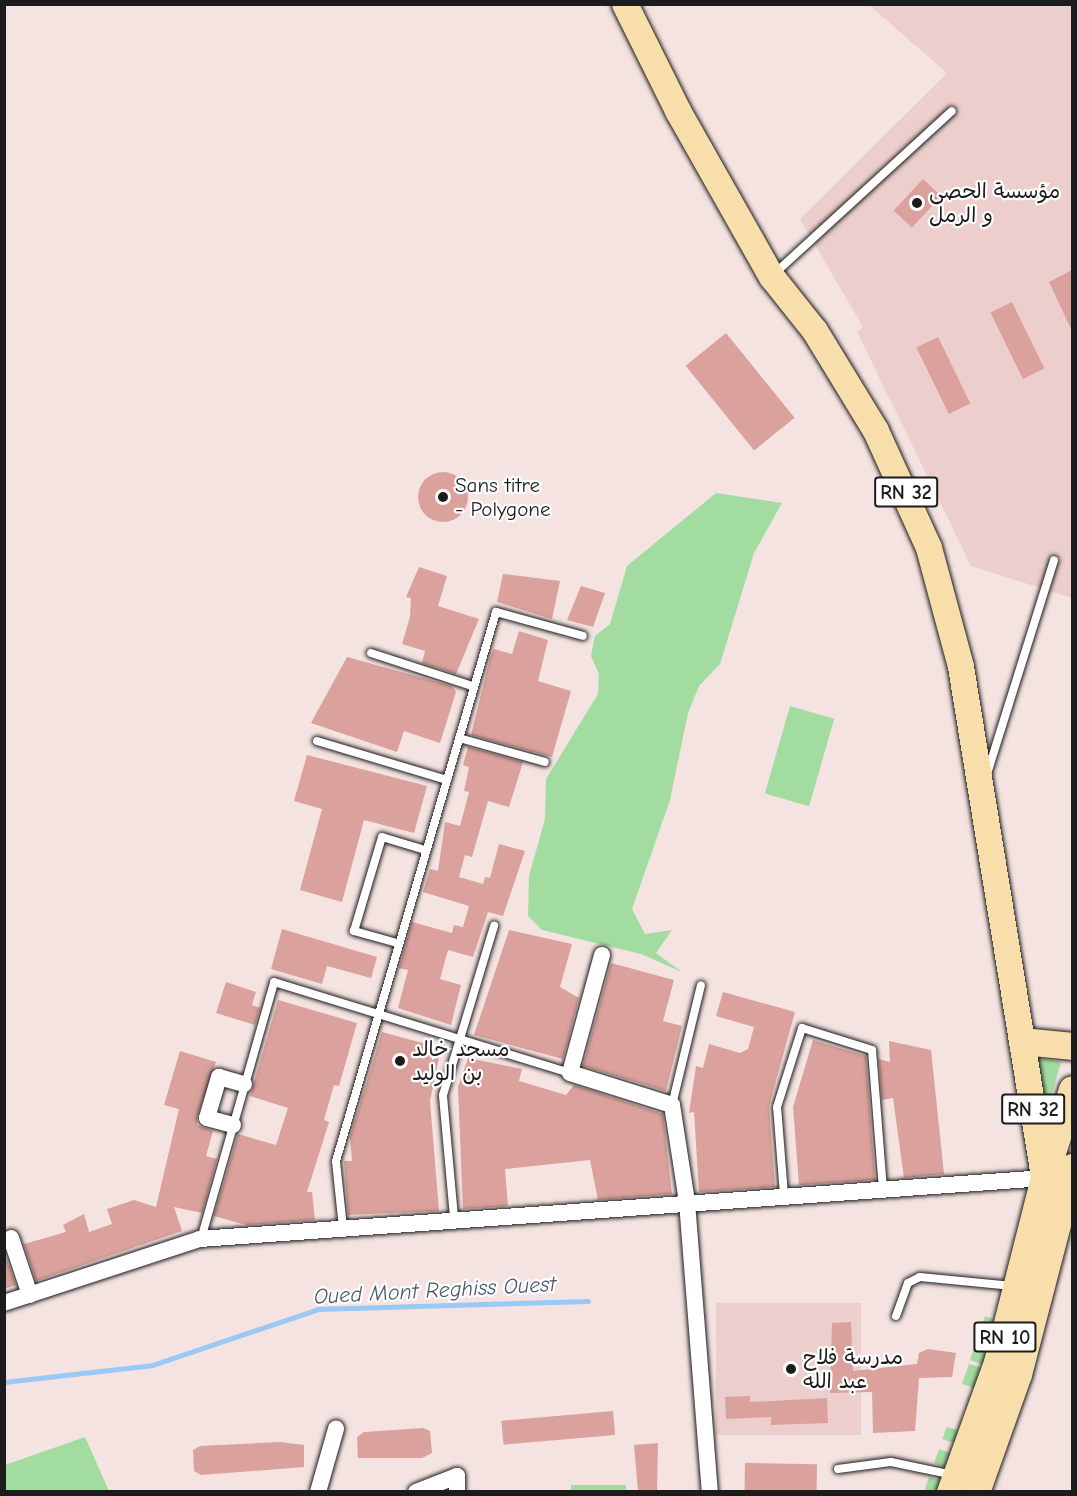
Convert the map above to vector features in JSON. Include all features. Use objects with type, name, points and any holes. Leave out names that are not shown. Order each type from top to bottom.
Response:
[{"type":"highway","points":[[1032,1042],[1072,1031]]},
{"type":"highway","points":[[1032,1042],[1072,1046]]},
{"type":"highway","name":"RN 10","points":[[961,1486],[1019,1287],[1044,1178],[1072,1089]]},
{"type":"highway","name":"RN 10","points":[[961,1486],[1018,1374],[1072,1167]]},
{"type":"main road","name":"RN 32","points":[[625,4],[678,111],[772,277],[815,331],[910,502],[951,623],[1032,1042],[1044,1178],[1059,1213]]},
{"type":"street","points":[[602,955],[570,1073],[672,1105],[687,1202],[710,1491]]},
{"type":"street","points":[[233,1125],[207,1118],[219,1077],[244,1084]]},
{"type":"street","points":[[4,1303],[200,1239],[454,1217],[1044,1178]]},
{"type":"street","points":[[11,1238],[30,1295]]},
{"type":"street","points":[[318,1491],[336,1429]]},
{"type":"street","points":[[416,1491],[457,1476],[458,1491]]},
{"type":"lane","points":[[772,277],[952,111]]},
{"type":"lane","points":[[982,789],[1054,560]]},
{"type":"lane","points":[[343,1228],[336,1161],[377,1012],[447,780],[472,686],[496,612],[583,636]]},
{"type":"lane","points":[[371,653],[472,686]]},
{"type":"lane","points":[[459,738],[545,762]]},
{"type":"lane","points":[[317,741],[447,780]]},
{"type":"lane","points":[[397,944],[354,930],[382,837],[425,850]]},
{"type":"lane","points":[[454,1217],[443,1095],[494,926]]},
{"type":"lane","points":[[200,1239],[274,982],[460,1036],[570,1073]]},
{"type":"lane","points":[[672,1105],[701,985]]},
{"type":"lane","points":[[784,1195],[777,1107],[802,1028],[872,1050],[883,1189]]},
{"type":"lane","points":[[896,1316],[908,1283],[920,1277],[1019,1287]]},
{"type":"lane","points":[[838,1469],[891,1462],[923,1464],[961,1486]]},
{"type":"shaded area","points":[[869,5],[1072,5],[1072,598],[971,566],[857,332],[863,327],[800,219],[947,73]]},
{"type":"shaded area","name":"مدرسة فلاح عبد الله","points":[[716,1303],[861,1303],[861,1435],[716,1435]]},
{"type":"green space","points":[[716,493],[782,503],[754,553],[720,664],[699,686],[688,713],[670,800],[632,909],[645,934],[672,930],[656,953],[682,972],[641,954],[542,930],[528,916],[529,876],[545,819],[546,779],[598,694],[599,674],[591,656],[595,636],[610,624],[627,566]]},
{"type":"green space","points":[[790,706],[834,719],[809,806],[765,793]]},
{"type":"green space","points":[[1030,1057],[1061,1062],[1049,1105],[1038,1104]]},
{"type":"green space","points":[[985,1316],[996,1320],[989,1340],[978,1336]]},
{"type":"green space","points":[[977,1339],[989,1344],[984,1365],[970,1360]]},
{"type":"green space","points":[[969,1364],[983,1368],[978,1389],[962,1384]]},
{"type":"green space","points":[[947,1427],[965,1432],[960,1445],[942,1439]]},
{"type":"green space","points":[[85,1437],[109,1491],[5,1491],[5,1465]]},
{"type":"green space","points":[[939,1449],[956,1455],[951,1469],[934,1463]]},
{"type":"green space","points":[[929,1477],[945,1482],[941,1491],[924,1492]]},
{"type":"green space","points":[[571,1485],[626,1485],[626,1491],[571,1491]]},
{"type":"building","name":"مؤسسة الحصى و الرمل","points":[[923,179],[941,196],[912,227],[894,210]]},
{"type":"building","points":[[1072,270],[1072,331],[1049,282]]},
{"type":"building","points":[[1012,302],[1044,369],[1023,379],[990,313]]},
{"type":"building","points":[[726,333],[795,418],[754,450],[686,366]]},
{"type":"building","points":[[938,337],[970,404],[949,414],[916,348]]},
{"type":"building","name":"Sans titre - Polygone","points":[[443,472],[461,479],[468,497],[461,515],[443,522],[425,515],[418,497],[425,479]]},
{"type":"building","points":[[419,567],[447,576],[438,606],[479,619],[456,674],[422,663],[425,651],[402,644],[410,617],[411,598],[406,597]]},
{"type":"building","points":[[503,574],[560,581],[552,619],[497,602]]},
{"type":"building","points":[[581,586],[605,593],[593,627],[567,620]]},
{"type":"building","points":[[519,631],[548,640],[538,681],[571,691],[552,757],[471,735],[491,654],[494,649],[512,654]]},
{"type":"building","points":[[347,657],[452,686],[456,692],[440,743],[404,731],[397,752],[311,723]]},
{"type":"building","points":[[468,747],[523,762],[509,807],[488,801],[472,857],[465,855],[459,877],[483,884],[485,877],[490,878],[499,844],[525,851],[503,916],[488,912],[473,957],[448,950],[440,979],[461,985],[451,1025],[398,1008],[408,970],[399,968],[412,922],[452,933],[454,925],[463,927],[469,906],[423,892],[430,869],[438,871],[445,822],[460,826],[469,792],[464,791],[469,767],[463,765]]},
{"type":"building","points":[[307,755],[427,786],[414,833],[364,820],[342,902],[300,890],[322,809],[294,801]]},
{"type":"building","points":[[282,929],[377,957],[371,978],[327,966],[322,984],[271,969]]},
{"type":"building","points":[[509,930],[572,944],[560,987],[579,998],[563,1059],[474,1035]]},
{"type":"building","points":[[611,963],[674,980],[663,1021],[682,1026],[666,1091],[583,1066]]},
{"type":"building","points":[[226,982],[256,992],[252,1005],[260,1008],[255,1025],[216,1013]]},
{"type":"building","points":[[723,992],[795,1012],[769,1106],[775,1187],[699,1192],[694,1112],[689,1113],[696,1066],[703,1068],[709,1044],[740,1053],[748,1049],[754,1027],[716,1016]]},
{"type":"building","points":[[278,1000],[357,1023],[339,1086],[334,1085],[324,1120],[329,1122],[307,1192],[312,1192],[315,1220],[246,1225],[214,1216],[238,1134],[276,1145],[288,1108],[250,1096]]},
{"type":"building","points":[[382,1032],[430,1045],[428,1055],[439,1058],[430,1101],[439,1211],[348,1215],[344,1161],[352,1161],[350,1137]]},
{"type":"building","points":[[813,1040],[866,1056],[875,1180],[799,1185],[793,1107]]},
{"type":"building","points":[[889,1041],[931,1050],[944,1174],[904,1178],[893,1098],[882,1100],[879,1059],[890,1062]]},
{"type":"building","points":[[180,1051],[216,1062],[197,1116],[197,1125],[213,1131],[206,1156],[217,1159],[202,1213],[174,1207],[182,1231],[36,1281],[24,1244],[66,1232],[63,1225],[84,1214],[89,1232],[112,1224],[107,1209],[134,1200],[156,1207],[179,1109],[164,1105]]},
{"type":"building","points":[[468,1058],[522,1069],[519,1081],[566,1095],[574,1085],[663,1114],[672,1194],[598,1200],[590,1160],[505,1169],[508,1206],[463,1209],[458,1087]]},
{"type":"building","points":[[4,1252],[16,1285],[4,1289]]},
{"type":"building","points":[[851,1322],[853,1371],[917,1364],[919,1353],[928,1349],[956,1353],[952,1377],[919,1378],[915,1431],[873,1433],[872,1392],[830,1393],[832,1323]]},
{"type":"building","points":[[750,1396],[750,1402],[827,1398],[828,1423],[771,1425],[771,1417],[726,1419],[725,1397]]},
{"type":"building","points":[[613,1411],[615,1435],[504,1445],[501,1421]]},
{"type":"building","points":[[423,1428],[430,1431],[432,1453],[422,1458],[358,1458],[357,1437],[364,1432]]},
{"type":"building","points":[[280,1442],[304,1445],[304,1467],[201,1475],[194,1471],[193,1450],[200,1446]]},
{"type":"building","points":[[658,1443],[657,1491],[638,1491],[634,1445]]},
{"type":"building","points":[[745,1463],[817,1464],[817,1492],[745,1491]]},
{"type":"waterway","name":"Oued Mont Reghiss Ouest","points":[[4,1382],[153,1365],[318,1309],[588,1301]]},
{"type":"place","name":"مؤسسة الحصى و الرمل","points":[[917,203]]},
{"type":"place","name":"Sans titre - Polygone","points":[[443,497]]},
{"type":"place","name":"مسجد خالد بن الوليد","points":[[400,1061]]},
{"type":"place","name":"مدرسة فلاح عبد الله","points":[[791,1369]]}]
